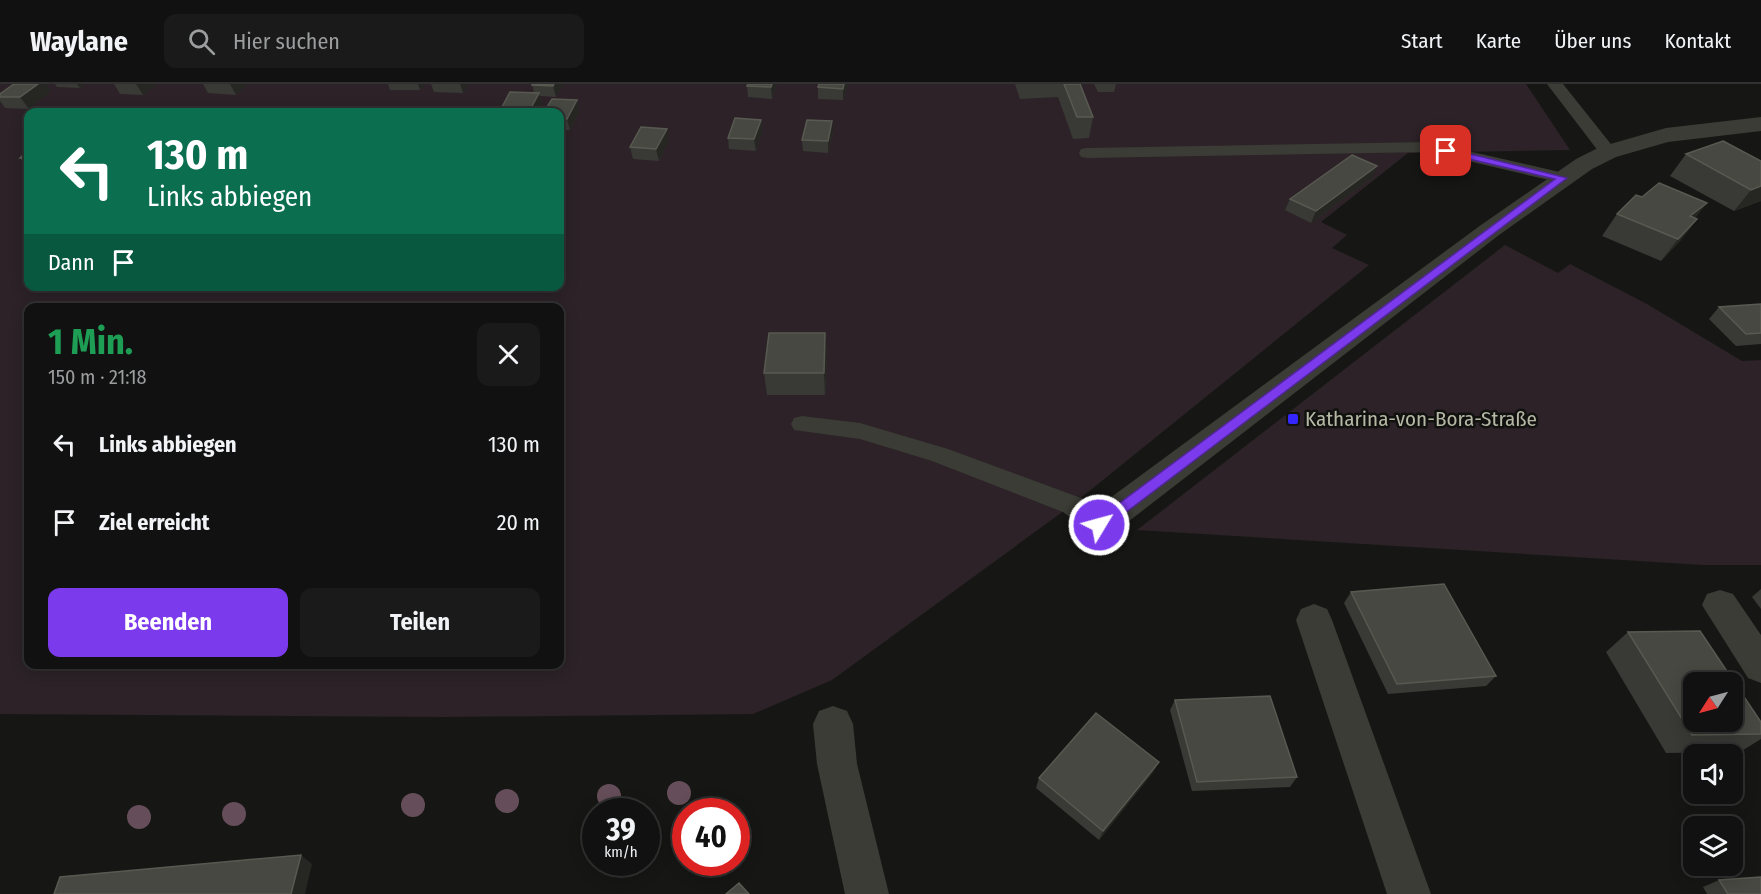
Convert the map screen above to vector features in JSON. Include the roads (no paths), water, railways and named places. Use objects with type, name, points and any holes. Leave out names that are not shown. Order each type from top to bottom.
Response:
[{"type":"street","points":[[1099,525],[1562,178],[1608,152],[1666,135],[1761,124]]},
{"type":"street","points":[[1720,605],[1761,666]]},
{"type":"street","points":[[1314,620],[1409,894]]},
{"type":"street","points":[[833,724],[837,764],[867,894]]},
{"type":"lane","points":[[1555,84],[1608,152]]},
{"type":"lane","points":[[1087,153],[1430,147],[1562,178]]},
{"type":"lane","points":[[802,424],[860,431],[940,455],[1072,505],[1099,525]]},
{"type":"place","name":"Katharina-von-Bora-Straße","points":[[1293,419]]}]
